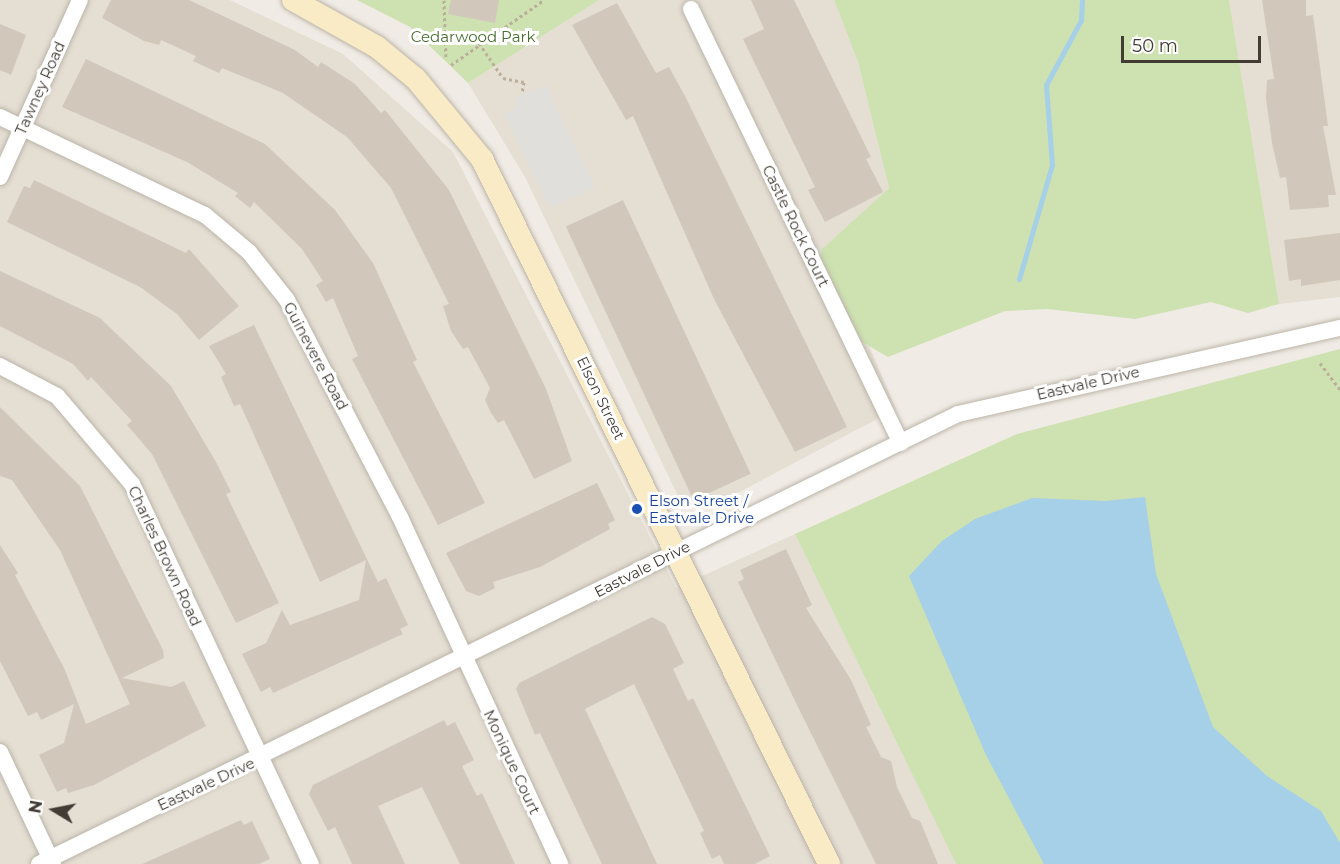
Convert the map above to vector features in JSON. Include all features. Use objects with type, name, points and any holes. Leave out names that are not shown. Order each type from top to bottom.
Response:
[{"type":"street","name":"Tawney Road","points":[[0,177],[80,0]]},
{"type":"street","name":"Elson Street","points":[[293,0],[377,47],[452,117],[501,191],[829,864]]},
{"type":"street","name":"Castle Rock Court","points":[[691,9],[901,443]]},
{"type":"street","name":"Guinevere Road","points":[[0,117],[176,199],[205,215],[249,252],[287,300],[466,659]]},
{"type":"street","name":"Eastvale Drive","points":[[47,862],[466,659],[678,551],[958,414],[1340,328]]},
{"type":"street","name":"Charles Brown Road","points":[[0,366],[57,396],[132,484],[311,864]]},
{"type":"street","name":"Monique Court","points":[[466,659],[560,864]]},
{"type":"street","points":[[0,752],[47,862]]},
{"type":"path","points":[[444,0],[446,59]]},
{"type":"path","points":[[451,64],[544,0]]},
{"type":"path","points":[[479,43],[503,78],[524,82],[522,93]]},
{"type":"path","points":[[1320,363],[1340,390]]},
{"type":"shaded area","points":[[0,0],[230,0],[343,54],[453,152],[676,588],[795,534],[956,864],[0,864]]},
{"type":"shaded area","points":[[599,0],[834,0],[858,62],[889,188],[822,249],[843,331],[869,346],[896,409],[713,506],[679,498],[525,177],[468,83]]},
{"type":"shaded area","points":[[1229,0],[1340,0],[1340,297],[1279,304]]},
{"type":"shaded area","points":[[546,85],[595,187],[550,208],[504,113],[517,108],[515,98]]},
{"type":"green space","name":"Cedarwood Park","points":[[357,0],[599,0],[468,83],[410,27]]},
{"type":"green space","points":[[834,0],[1229,0],[1279,304],[1248,313],[1211,302],[1135,319],[1047,309],[1005,311],[888,357],[843,331],[815,282],[822,249],[889,188],[858,62]]},
{"type":"green space","points":[[1340,349],[1340,864],[956,864],[795,534],[1017,434]]},
{"type":"water","points":[[1145,497],[1156,574],[1213,727],[1267,776],[1321,811],[1340,843],[1340,864],[1044,864],[986,755],[909,576],[942,541],[975,519],[1032,498],[1105,501]]},
{"type":"building","points":[[111,0],[189,0],[295,50],[318,67],[321,62],[355,84],[381,113],[385,110],[449,190],[546,389],[572,461],[534,479],[504,420],[498,423],[491,413],[485,400],[490,388],[468,347],[463,349],[451,331],[443,306],[449,304],[391,188],[347,137],[283,93],[222,68],[219,73],[193,61],[196,56],[161,40],[159,45],[144,41],[102,18]]},
{"type":"building","points":[[451,0],[499,0],[495,23],[448,14]]},
{"type":"building","points":[[751,0],[794,0],[871,157],[866,159],[883,192],[825,222],[808,190],[815,187],[743,39],[764,29]]},
{"type":"building","points":[[1262,0],[1306,0],[1306,16],[1313,15],[1328,126],[1323,126],[1336,195],[1328,195],[1329,207],[1290,210],[1286,177],[1280,178],[1272,143],[1266,98],[1267,80],[1274,79]]},
{"type":"building","points":[[617,3],[656,73],[669,67],[685,96],[847,427],[795,452],[714,299],[633,116],[626,120],[572,25]]},
{"type":"building","points":[[0,24],[26,35],[11,75],[0,70]]},
{"type":"building","points":[[86,59],[265,144],[335,210],[373,263],[417,360],[413,362],[485,503],[438,525],[352,359],[358,356],[333,298],[326,302],[316,285],[323,281],[302,249],[254,202],[250,208],[235,196],[238,193],[187,162],[62,107]]},
{"type":"building","points":[[34,180],[186,253],[189,249],[239,306],[199,340],[177,314],[140,287],[7,222],[24,186],[30,188]]},
{"type":"building","points":[[623,200],[751,474],[694,500],[566,227]]},
{"type":"building","points":[[1340,233],[1340,280],[1301,286],[1301,279],[1289,281],[1284,240]]},
{"type":"building","points":[[0,271],[100,318],[171,386],[231,492],[226,494],[279,603],[236,623],[152,454],[127,425],[132,421],[91,377],[88,381],[73,364],[0,326]]},
{"type":"building","points":[[254,325],[378,582],[386,578],[408,625],[400,629],[403,634],[273,693],[270,687],[261,692],[242,654],[266,643],[282,610],[290,625],[359,600],[366,560],[320,582],[240,404],[234,406],[221,377],[226,374],[209,346]]},
{"type":"building","points":[[0,407],[80,486],[163,650],[164,658],[122,678],[171,687],[184,681],[206,726],[94,785],[68,793],[66,788],[57,792],[39,755],[64,743],[74,704],[41,720],[37,712],[28,716],[0,661],[0,545],[18,573],[15,575],[65,670],[86,724],[130,704],[60,550],[12,480],[0,476]]},
{"type":"building","points":[[597,483],[615,520],[608,524],[610,529],[540,567],[493,582],[495,588],[479,596],[466,591],[446,553]]},
{"type":"building","points":[[786,549],[812,605],[806,608],[851,680],[871,725],[866,727],[881,757],[891,761],[897,787],[912,818],[920,821],[938,864],[876,864],[796,703],[738,582],[744,579],[740,570]]},
{"type":"building","points":[[652,617],[665,624],[684,663],[673,669],[688,701],[693,698],[770,856],[755,864],[724,864],[720,855],[712,859],[700,833],[704,831],[634,684],[585,709],[657,864],[602,864],[540,733],[535,735],[516,689],[519,683]]},
{"type":"building","points":[[444,720],[447,726],[455,722],[474,760],[462,766],[477,796],[482,793],[515,864],[460,864],[422,787],[378,806],[405,864],[352,864],[335,827],[328,831],[309,794],[313,785]]},
{"type":"building","points":[[241,820],[244,825],[252,821],[270,859],[259,864],[142,864]]},
{"type":"waterway","points":[[1019,279],[1052,165],[1046,85],[1081,20],[1082,0]]},
{"type":"place","name":"Elson Street / Eastvale Drive","points":[[637,509]]}]
